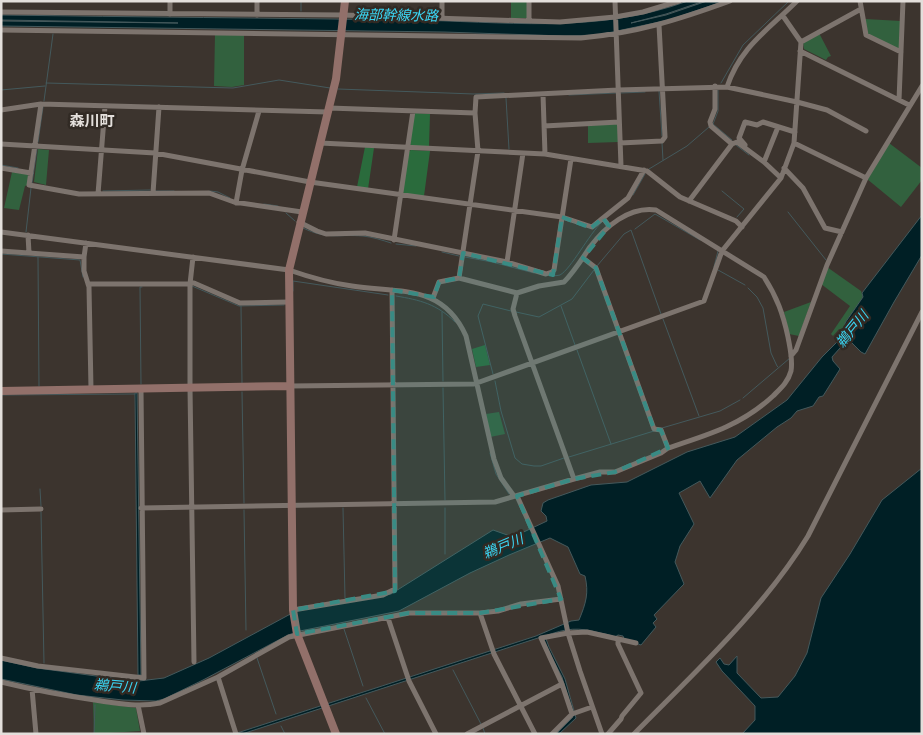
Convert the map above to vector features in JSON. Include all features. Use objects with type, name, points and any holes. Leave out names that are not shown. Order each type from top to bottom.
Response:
[{"type":"street","points":[[170,1],[170,14]]},
{"type":"street","points":[[257,1],[257,15]]},
{"type":"street","points":[[336,734],[296,634],[293,610],[288,270],[336,79],[345,1]]},
{"type":"street","points":[[442,1],[442,18]]},
{"type":"street","points":[[529,1],[529,21]]},
{"type":"street","points":[[615,1],[621,166]]},
{"type":"street","points":[[1,12],[343,16],[560,22],[615,18],[679,1]]},
{"type":"street","points":[[1,30],[445,35],[564,39],[616,34],[659,25],[730,1]]},
{"type":"street","points":[[728,87],[732,72],[750,45],[797,1]]},
{"type":"street","points":[[860,1],[866,34],[901,52]]},
{"type":"street","points":[[899,100],[903,1]]},
{"type":"street","points":[[801,42],[861,9]]},
{"type":"street","points":[[1,391],[478,383],[704,300],[722,251],[780,178],[794,143],[801,42],[783,16]]},
{"type":"street","points":[[620,143],[664,140],[659,25]]},
{"type":"street","points":[[800,51],[909,105]]},
{"type":"street","points":[[715,86],[715,109],[710,124],[732,144]]},
{"type":"street","points":[[791,356],[796,350],[827,264],[866,178],[922,86]]},
{"type":"street","points":[[459,278],[478,151],[475,100],[478,97],[662,88],[728,87],[827,110],[866,131]]},
{"type":"street","points":[[543,94],[545,154]]},
{"type":"street","points":[[1,110],[41,104],[259,111],[329,110],[475,113]]},
{"type":"street","points":[[41,104],[29,185],[72,194],[209,193],[236,203],[302,212]]},
{"type":"street","points":[[98,194],[105,106]]},
{"type":"street","points":[[153,193],[159,107]]},
{"type":"street","points":[[236,203],[242,170],[259,111]]},
{"type":"street","points":[[394,240],[413,111]]},
{"type":"street","points":[[544,126],[620,122]]},
{"type":"street","points":[[780,178],[739,138],[745,122],[757,125],[763,122],[795,132]]},
{"type":"street","points":[[763,161],[778,127]]},
{"type":"street","points":[[689,201],[732,144],[736,142],[763,161]]},
{"type":"street","points":[[320,143],[545,154],[647,170],[680,196],[736,221],[742,226]]},
{"type":"street","points":[[794,143],[866,178]]},
{"type":"street","points":[[1,144],[155,153],[310,182],[562,217],[592,227],[628,198],[644,170]]},
{"type":"street","points":[[507,262],[523,153]]},
{"type":"street","points":[[299,222],[317,232],[326,234],[365,234],[507,262],[546,274],[552,272],[571,159]]},
{"type":"street","points":[[1,168],[31,173]]},
{"type":"street","points":[[784,168],[802,188],[825,228],[842,232]]},
{"type":"street","points":[[141,508],[487,503],[574,478],[600,472],[615,472],[661,453],[668,448],[720,431],[759,410],[787,381],[792,364],[782,312],[774,292],[764,278],[656,210],[629,213],[609,226],[564,282],[539,286],[517,293],[459,278],[439,282],[433,298]]},
{"type":"street","points":[[603,218],[609,226]]},
{"type":"street","points":[[1,232],[288,270],[333,283],[426,295],[447,308],[461,325],[472,355],[497,470],[516,496],[558,586],[568,632],[602,734]]},
{"type":"street","points":[[28,235],[29,253]]},
{"type":"street","points":[[86,242],[84,271],[88,284],[91,389]]},
{"type":"street","points":[[1,251],[84,257]]},
{"type":"street","points":[[193,257],[190,283],[190,388],[194,662]]},
{"type":"street","points":[[582,258],[596,268],[654,429],[661,430],[668,448]]},
{"type":"street","points":[[88,284],[194,283],[240,303],[289,302]]},
{"type":"street","points":[[293,610],[383,595],[395,589],[392,290]]},
{"type":"street","points":[[517,293],[514,312],[574,478]]},
{"type":"street","points":[[634,734],[738,625],[795,558],[922,312]]},
{"type":"street","points":[[1,658],[38,666],[144,678],[140,389]]},
{"type":"street","points":[[1,510],[41,509]]},
{"type":"street","points":[[1,682],[68,697],[138,705],[160,703],[218,677],[296,634],[419,612],[480,613],[498,611],[522,604],[561,599]]},
{"type":"street","points":[[480,613],[493,651],[535,734]]},
{"type":"street","points":[[388,618],[408,678],[436,734]]},
{"type":"street","points":[[574,714],[541,638],[568,632],[587,632],[636,643]]},
{"type":"street","points":[[608,734],[640,694],[618,644],[618,639]]},
{"type":"street","points":[[218,677],[236,733]]},
{"type":"street","points":[[467,734],[562,684]]},
{"type":"street","points":[[32,689],[36,734]]},
{"type":"street","points":[[138,705],[144,734]]},
{"type":"street","points":[[552,734],[574,714],[592,708]]},
{"type":"highlighted area","points":[[562,217],[591,228],[603,218],[609,226],[583,258],[596,268],[654,429],[661,430],[668,448],[615,472],[574,479],[517,496],[561,599],[480,613],[409,613],[297,634],[293,610],[395,591],[392,290],[434,297],[439,282],[459,278],[463,253],[553,275]]},
{"type":"green space","points":[[511,1],[527,1],[527,18],[511,18]]},
{"type":"green space","points":[[865,19],[901,21],[900,48],[898,49],[868,34]]},
{"type":"green space","points":[[819,33],[831,56],[826,60],[804,49],[803,42]]},
{"type":"green space","points":[[215,34],[244,35],[244,85],[232,87],[214,86]]},
{"type":"green space","points":[[414,114],[430,114],[429,147],[411,146],[410,144]]},
{"type":"green space","points":[[616,123],[618,126],[619,142],[588,143],[588,125]]},
{"type":"green space","points":[[889,143],[922,168],[922,180],[901,207],[867,179]]},
{"type":"green space","points":[[365,147],[374,148],[368,189],[357,187]]},
{"type":"green space","points":[[38,149],[49,150],[46,185],[34,182]]},
{"type":"green space","points":[[411,150],[430,151],[424,196],[404,194],[403,192],[408,152]]},
{"type":"green space","points":[[12,172],[28,174],[28,185],[25,186],[19,210],[4,208]]},
{"type":"green space","points":[[827,267],[861,291],[863,297],[855,310],[847,332],[839,329],[833,336],[831,334],[850,306],[821,284]]},
{"type":"green space","points":[[811,302],[799,336],[789,334],[784,312]]},
{"type":"green space","points":[[485,345],[490,365],[476,367],[472,349]]},
{"type":"green space","points":[[499,412],[505,434],[490,437],[486,414]]},
{"type":"green space","points":[[93,702],[136,708],[140,731],[94,734]]},
{"type":"water","points":[[688,1],[704,1],[631,23],[666,15],[707,1],[725,1],[669,20],[598,35],[564,36],[444,32],[1,26],[1,21],[178,23],[1,20],[1,15],[407,20],[549,24],[618,18],[653,12]]},
{"type":"water","name":"鵜戸川","points":[[922,215],[922,255],[865,354],[848,339],[832,357],[840,369],[823,396],[819,397],[813,406],[797,411],[791,418],[737,460],[710,498],[700,481],[679,493],[694,524],[680,546],[675,562],[684,584],[654,615],[657,619],[653,623],[656,627],[641,645],[624,639],[623,636],[618,635],[615,637],[579,629],[560,631],[545,636],[565,679],[576,718],[559,734],[556,734],[573,717],[562,677],[541,637],[242,734],[234,734],[536,636],[571,621],[579,620],[586,598],[585,576],[580,574],[568,547],[550,538],[470,573],[399,611],[288,635],[164,699],[156,701],[123,700],[77,695],[1,679],[1,660],[37,668],[139,681],[164,678],[209,658],[296,611],[391,594],[493,530],[513,537],[547,521],[546,516],[541,511],[543,503],[548,500],[591,485],[627,482],[687,452],[735,437],[787,400],[822,357],[847,332],[845,323],[863,297],[862,293]]},
{"type":"water","points":[[135,393],[137,393],[141,675],[138,675]]},
{"type":"water","points":[[922,468],[922,734],[742,734],[755,720],[755,706],[716,662],[720,658],[724,664],[729,665],[737,656],[737,673],[761,698],[778,697],[795,676],[807,653],[821,598],[882,500]]},
{"type":"waterway","points":[[301,1],[301,11]]},
{"type":"waterway","points":[[721,83],[743,45],[789,1]]},
{"type":"waterway","points":[[44,101],[53,34]]},
{"type":"waterway","points":[[46,83],[233,88],[279,80],[330,88]]},
{"type":"waterway","points":[[1,90],[45,86]]},
{"type":"waterway","points":[[338,89],[474,94],[504,93]]},
{"type":"waterway","points":[[718,90],[718,111],[713,124],[732,140]]},
{"type":"waterway","points":[[659,91],[662,136]]},
{"type":"waterway","points":[[621,93],[645,92]]},
{"type":"waterway","points":[[569,95],[617,93]]},
{"type":"waterway","points":[[506,98],[509,149]]},
{"type":"waterway","points":[[38,142],[43,107]]},
{"type":"waterway","points":[[649,169],[687,146],[709,127]]},
{"type":"waterway","points":[[662,143],[663,160]]},
{"type":"waterway","points":[[736,145],[749,155]]},
{"type":"waterway","points":[[32,183],[37,149]]},
{"type":"waterway","points":[[1,165],[18,168]]},
{"type":"waterway","points":[[633,195],[645,174]]},
{"type":"waterway","points":[[26,232],[31,188]]},
{"type":"waterway","points":[[103,191],[150,190]]},
{"type":"waterway","points":[[155,191],[174,191]]},
{"type":"waterway","points":[[210,191],[218,192],[230,198]]},
{"type":"waterway","points":[[722,191],[744,209],[737,217]]},
{"type":"waterway","points":[[264,204],[278,206]]},
{"type":"waterway","points":[[788,212],[826,260]]},
{"type":"waterway","points":[[286,213],[295,221]]},
{"type":"waterway","points":[[635,229],[655,214],[700,240]]},
{"type":"waterway","points":[[548,275],[560,275],[575,259],[602,222]]},
{"type":"waterway","points":[[303,228],[319,234],[363,236],[391,243]]},
{"type":"waterway","points":[[597,266],[624,234],[631,230],[661,314]]},
{"type":"waterway","points":[[396,244],[416,246]]},
{"type":"waterway","points":[[714,267],[718,251]]},
{"type":"waterway","points":[[442,252],[459,256]]},
{"type":"waterway","points":[[1,254],[80,260],[83,277]]},
{"type":"waterway","points":[[38,257],[39,386]]},
{"type":"waterway","points":[[465,257],[534,273]]},
{"type":"waterway","points":[[516,312],[539,317],[572,299],[594,270]]},
{"type":"waterway","points":[[718,270],[745,285]]},
{"type":"waterway","points":[[293,291],[293,281],[388,295]]},
{"type":"waterway","points":[[192,286],[239,306],[284,305]]},
{"type":"waterway","points":[[141,384],[140,287],[142,287]]},
{"type":"waterway","points":[[748,288],[757,297],[763,308],[771,353],[778,367]]},
{"type":"waterway","points":[[396,296],[413,299],[435,307],[455,322]]},
{"type":"waterway","points":[[493,374],[478,316],[483,304],[511,311]]},
{"type":"waterway","points":[[241,306],[242,383]]},
{"type":"waterway","points":[[561,306],[575,345]]},
{"type":"waterway","points":[[442,312],[443,381]]},
{"type":"waterway","points":[[663,319],[699,416]]},
{"type":"waterway","points":[[577,350],[611,444]]},
{"type":"waterway","points":[[743,398],[790,358]]},
{"type":"waterway","points":[[495,381],[501,411],[515,458],[522,464],[534,466],[541,466],[564,458]]},
{"type":"waterway","points":[[443,388],[445,500]]},
{"type":"waterway","points":[[242,392],[244,503]]},
{"type":"waterway","points":[[1,395],[135,394]]},
{"type":"waterway","points":[[662,428],[720,411],[740,400]]},
{"type":"waterway","points":[[569,457],[654,431]]},
{"type":"waterway","points":[[490,453],[496,474],[509,494]]},
{"type":"waterway","points":[[40,489],[41,506]]},
{"type":"waterway","points":[[343,508],[345,598]]},
{"type":"waterway","points":[[445,508],[445,554]]},
{"type":"waterway","points":[[244,510],[246,630]]},
{"type":"waterway","points":[[41,512],[44,663]]},
{"type":"waterway","points":[[344,629],[363,686]]},
{"type":"waterway","points":[[257,658],[276,714]]},
{"type":"waterway","points":[[453,670],[481,724]]},
{"type":"waterway","points":[[366,698],[385,734]]},
{"type":"waterway","points":[[94,734],[95,705]]},
{"type":"waterway","points":[[281,726],[285,734]]},
{"type":"waterway","points":[[483,728],[485,734]]},
{"type":"district","name":"森川町","points":[[92,121]]},
{"type":"water label","name":"海部幹線水路","points":[[396,15]]}]
